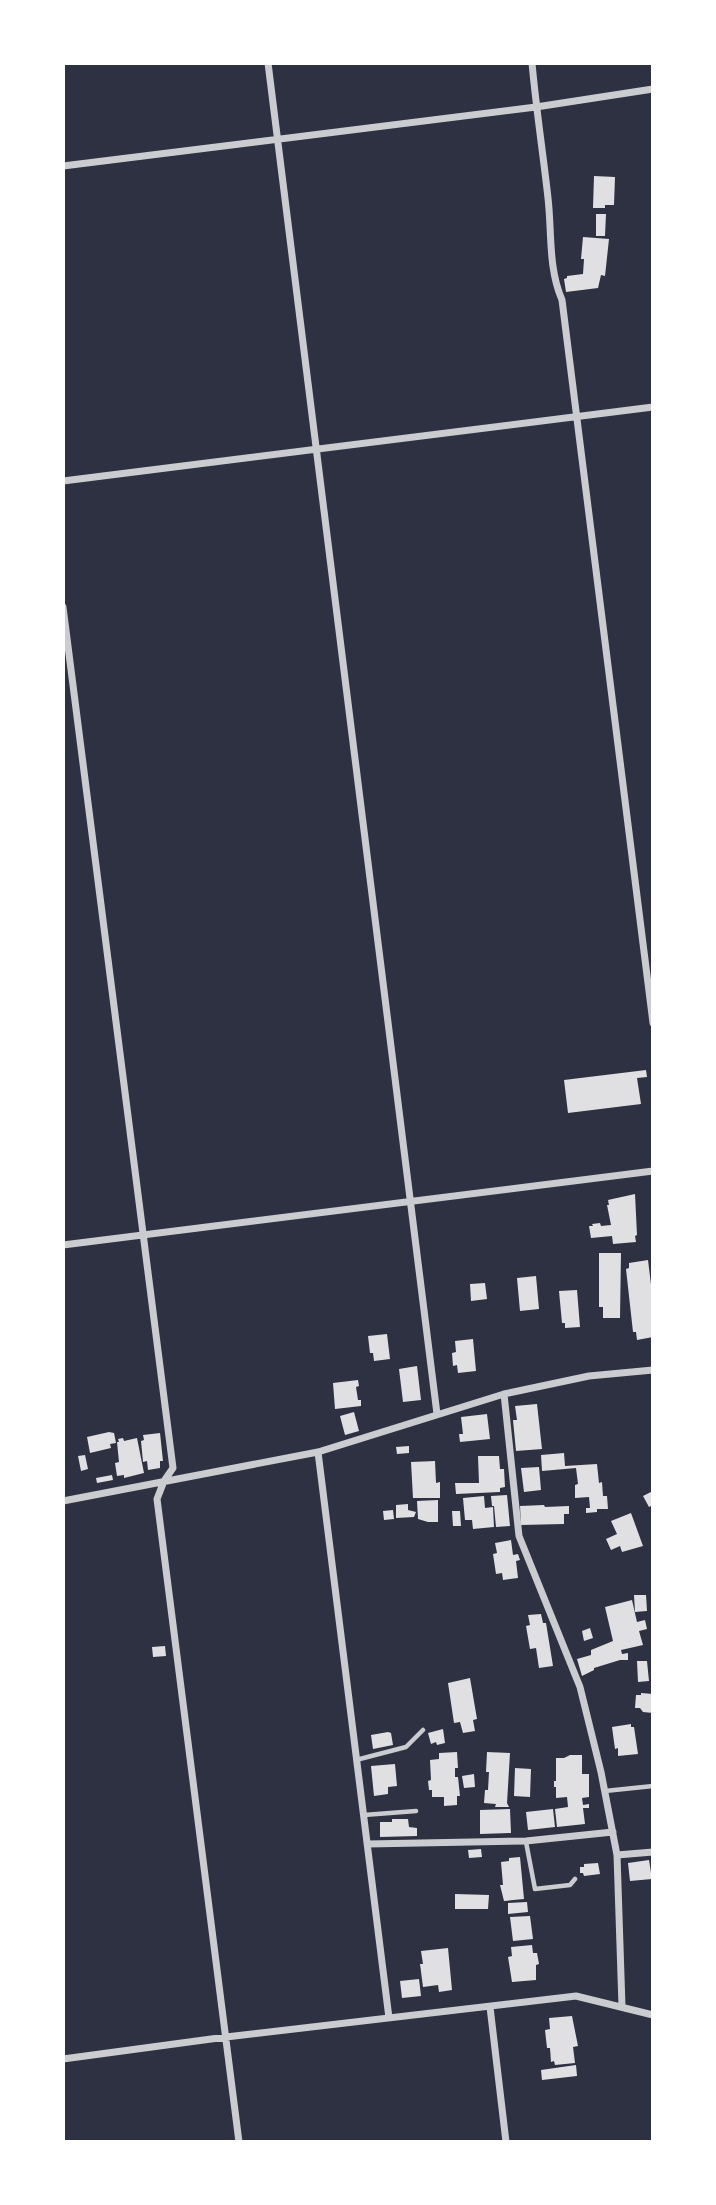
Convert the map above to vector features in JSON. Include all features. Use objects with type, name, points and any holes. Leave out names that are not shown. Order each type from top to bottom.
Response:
[{"type":"street","points":[[268,63],[437,1414]]},
{"type":"street","points":[[532,63],[548,199],[554,282],[562,300],[578,416],[653,1023]]},
{"type":"street","points":[[63,166],[536,107],[653,89]]},
{"type":"street","points":[[63,481],[653,407]]},
{"type":"street","points":[[63,607],[173,1468],[157,1499],[239,2142]]},
{"type":"street","points":[[63,1245],[653,1171]]},
{"type":"street","points":[[63,1501],[318,1452],[504,1394],[589,1376],[653,1370]]},
{"type":"street","points":[[504,1394],[519,1536],[580,1687],[606,1791],[617,1855],[622,2006]]},
{"type":"street","points":[[318,1452],[389,2018]]},
{"type":"street","points":[[368,1844],[526,1841],[613,1832]]},
{"type":"street","points":[[617,1855],[653,1852]]},
{"type":"street","points":[[63,2059],[576,1996],[653,2015]]},
{"type":"street","points":[[490,2007],[506,2142]]},
{"type":"lane","points":[[356,1760],[406,1746],[423,1730]]},
{"type":"lane","points":[[606,1791],[653,1786]]},
{"type":"lane","points":[[363,1815],[416,1811]]},
{"type":"lane","points":[[526,1841],[536,1889],[570,1885],[575,1879]]},
{"type":"building","points":[[594,176],[615,177],[614,205],[593,208]]},
{"type":"building","points":[[596,214],[606,214],[605,236],[596,236]]},
{"type":"building","points":[[583,237],[609,239],[605,276],[601,275],[598,288],[566,292],[564,279],[567,276],[583,274]]},
{"type":"building","points":[[646,1070],[647,1077],[637,1078],[641,1104],[568,1113],[564,1080]]},
{"type":"building","points":[[635,1194],[636,1242],[613,1244],[612,1236],[591,1238],[589,1226],[593,1226],[592,1224],[611,1225],[608,1200]]},
{"type":"building","points":[[599,1253],[621,1253],[620,1318],[603,1318],[603,1307],[599,1307]]},
{"type":"building","points":[[648,1260],[653,1301],[653,1337],[637,1340],[636,1332],[633,1332],[626,1269],[629,1268],[629,1263]]},
{"type":"building","points":[[536,1276],[539,1309],[520,1311],[517,1278]]},
{"type":"building","points":[[485,1283],[487,1299],[471,1301],[470,1284]]},
{"type":"building","points":[[577,1290],[580,1327],[565,1328],[565,1323],[562,1323],[559,1291]]},
{"type":"building","points":[[387,1334],[390,1359],[374,1361],[368,1336]]},
{"type":"building","points":[[473,1339],[476,1371],[458,1373],[457,1365],[453,1366],[455,1341]]},
{"type":"building","points":[[417,1366],[421,1400],[403,1402],[399,1369]]},
{"type":"building","points":[[358,1380],[359,1386],[356,1387],[361,1406],[335,1409],[333,1383]]},
{"type":"building","points":[[537,1404],[542,1449],[516,1451],[513,1420],[517,1420],[515,1406]]},
{"type":"building","points":[[354,1412],[359,1431],[345,1435],[340,1416]]},
{"type":"building","points":[[487,1414],[490,1439],[460,1442],[459,1434],[463,1434],[461,1417]]},
{"type":"building","points":[[114,1433],[116,1443],[110,1444],[111,1448],[90,1453],[87,1437]]},
{"type":"building","points":[[160,1433],[163,1461],[160,1461],[160,1468],[148,1470],[147,1461],[143,1462],[141,1441],[144,1440],[143,1435]]},
{"type":"building","points":[[123,1438],[124,1441],[137,1438],[144,1473],[124,1478],[124,1475],[117,1476],[117,1442]]},
{"type":"building","points":[[409,1446],[409,1453],[397,1454],[396,1447]]},
{"type":"building","points":[[564,1453],[565,1466],[597,1464],[599,1483],[602,1482],[603,1496],[607,1496],[608,1509],[586,1513],[586,1508],[590,1508],[589,1497],[575,1498],[575,1485],[578,1484],[576,1468],[542,1471],[541,1455]]},
{"type":"building","points":[[85,1455],[88,1469],[81,1471],[78,1456]]},
{"type":"building","points":[[478,1456],[499,1456],[500,1469],[504,1469],[505,1487],[500,1488],[500,1492],[456,1494],[455,1483],[479,1483]]},
{"type":"building","points":[[435,1461],[436,1483],[440,1482],[440,1498],[413,1498],[411,1462]]},
{"type":"building","points":[[539,1467],[541,1490],[524,1492],[521,1468]]},
{"type":"building","points":[[112,1475],[113,1480],[97,1483],[96,1478]]},
{"type":"building","points":[[651,1492],[653,1505],[649,1507],[643,1496]]},
{"type":"building","points":[[507,1495],[510,1526],[496,1527],[491,1496]]},
{"type":"building","points":[[484,1496],[485,1508],[493,1507],[494,1527],[473,1529],[472,1520],[465,1520],[463,1498]]},
{"type":"building","points":[[438,1500],[438,1522],[418,1519],[417,1501]]},
{"type":"building","points":[[408,1504],[408,1510],[416,1512],[414,1517],[396,1518],[396,1505]]},
{"type":"building","points":[[520,1506],[569,1506],[569,1514],[564,1514],[564,1524],[521,1525]]},
{"type":"building","points":[[393,1510],[394,1519],[384,1520],[383,1511]]},
{"type":"building","points":[[452,1511],[460,1511],[461,1526],[453,1526]]},
{"type":"building","points":[[631,1513],[643,1546],[622,1552],[620,1546],[611,1550],[606,1539],[617,1534],[611,1521]]},
{"type":"building","points":[[511,1540],[513,1555],[518,1554],[520,1560],[516,1561],[518,1578],[503,1580],[502,1573],[496,1574],[493,1554],[497,1553],[495,1543]]},
{"type":"building","points":[[634,1595],[646,1595],[647,1611],[635,1612]]},
{"type":"building","points":[[632,1600],[637,1622],[645,1620],[647,1629],[639,1631],[643,1645],[621,1650],[622,1654],[628,1653],[628,1660],[594,1668],[582,1676],[577,1659],[591,1655],[591,1650],[613,1641],[605,1607]]},
{"type":"building","points":[[541,1614],[543,1623],[546,1623],[553,1666],[539,1668],[536,1648],[530,1649],[526,1626],[530,1625],[528,1615]]},
{"type":"building","points":[[590,1628],[593,1638],[584,1641],[582,1631]]},
{"type":"building","points":[[165,1646],[166,1656],[153,1657],[152,1647]]},
{"type":"building","points":[[637,1661],[647,1661],[649,1681],[638,1682]]},
{"type":"building","points":[[470,1678],[477,1719],[473,1720],[475,1731],[463,1733],[460,1722],[454,1723],[448,1683]]},
{"type":"building","points":[[653,1694],[653,1713],[635,1708],[636,1695]]},
{"type":"building","points":[[631,1724],[631,1727],[634,1727],[638,1754],[618,1756],[612,1727]]},
{"type":"building","points":[[443,1729],[445,1743],[431,1744],[428,1733]]},
{"type":"building","points":[[391,1733],[393,1745],[373,1749],[371,1735]]},
{"type":"building","points":[[457,1752],[458,1768],[455,1768],[455,1777],[458,1777],[460,1796],[457,1796],[457,1805],[444,1806],[444,1797],[432,1797],[432,1790],[429,1790],[430,1760],[439,1759],[439,1753]]},
{"type":"building","points":[[487,1752],[510,1753],[509,1807],[495,1807],[496,1804],[484,1803],[485,1790],[488,1790]]},
{"type":"building","points":[[582,1755],[582,1774],[589,1774],[589,1797],[582,1798],[583,1805],[589,1804],[589,1808],[583,1808],[585,1824],[557,1827],[555,1809],[568,1807],[567,1797],[556,1798],[556,1758]]},
{"type":"building","points":[[395,1764],[397,1786],[388,1787],[388,1794],[374,1796],[371,1766]]},
{"type":"building","points":[[515,1768],[531,1769],[530,1797],[514,1796]]},
{"type":"building","points":[[474,1774],[475,1787],[464,1788],[462,1776]]},
{"type":"building","points":[[510,1809],[511,1833],[480,1834],[480,1810]]},
{"type":"building","points":[[553,1809],[555,1827],[528,1830],[526,1812]]},
{"type":"building","points":[[392,1819],[408,1819],[409,1827],[417,1828],[417,1836],[380,1837],[380,1822],[392,1822]]},
{"type":"building","points":[[481,1849],[482,1857],[469,1858],[468,1850]]},
{"type":"building","points":[[520,1857],[524,1899],[504,1901],[500,1885],[503,1885],[501,1862]]},
{"type":"building","points":[[649,1860],[652,1879],[630,1881],[628,1863]]},
{"type":"building","points":[[598,1863],[600,1874],[584,1876],[580,1873],[580,1867],[584,1867],[584,1864]]},
{"type":"building","points":[[455,1894],[489,1895],[488,1909],[455,1909]]},
{"type":"building","points":[[527,1902],[528,1912],[508,1914],[508,1903]]},
{"type":"building","points":[[530,1916],[533,1939],[513,1941],[510,1917]]},
{"type":"building","points":[[532,1945],[539,1964],[536,1965],[536,1980],[512,1982],[508,1957],[512,1956],[511,1947]]},
{"type":"building","points":[[448,1948],[452,1990],[439,1992],[438,1985],[423,1987],[421,1951]]},
{"type":"building","points":[[419,1979],[421,1996],[402,1998],[400,1981]]},
{"type":"building","points":[[572,2016],[578,2046],[573,2047],[575,2063],[555,2065],[554,2061],[551,2062],[550,2048],[547,2048],[545,2030],[550,2029],[549,2018]]},
{"type":"building","points":[[576,2065],[577,2076],[542,2080],[541,2070]]}]
